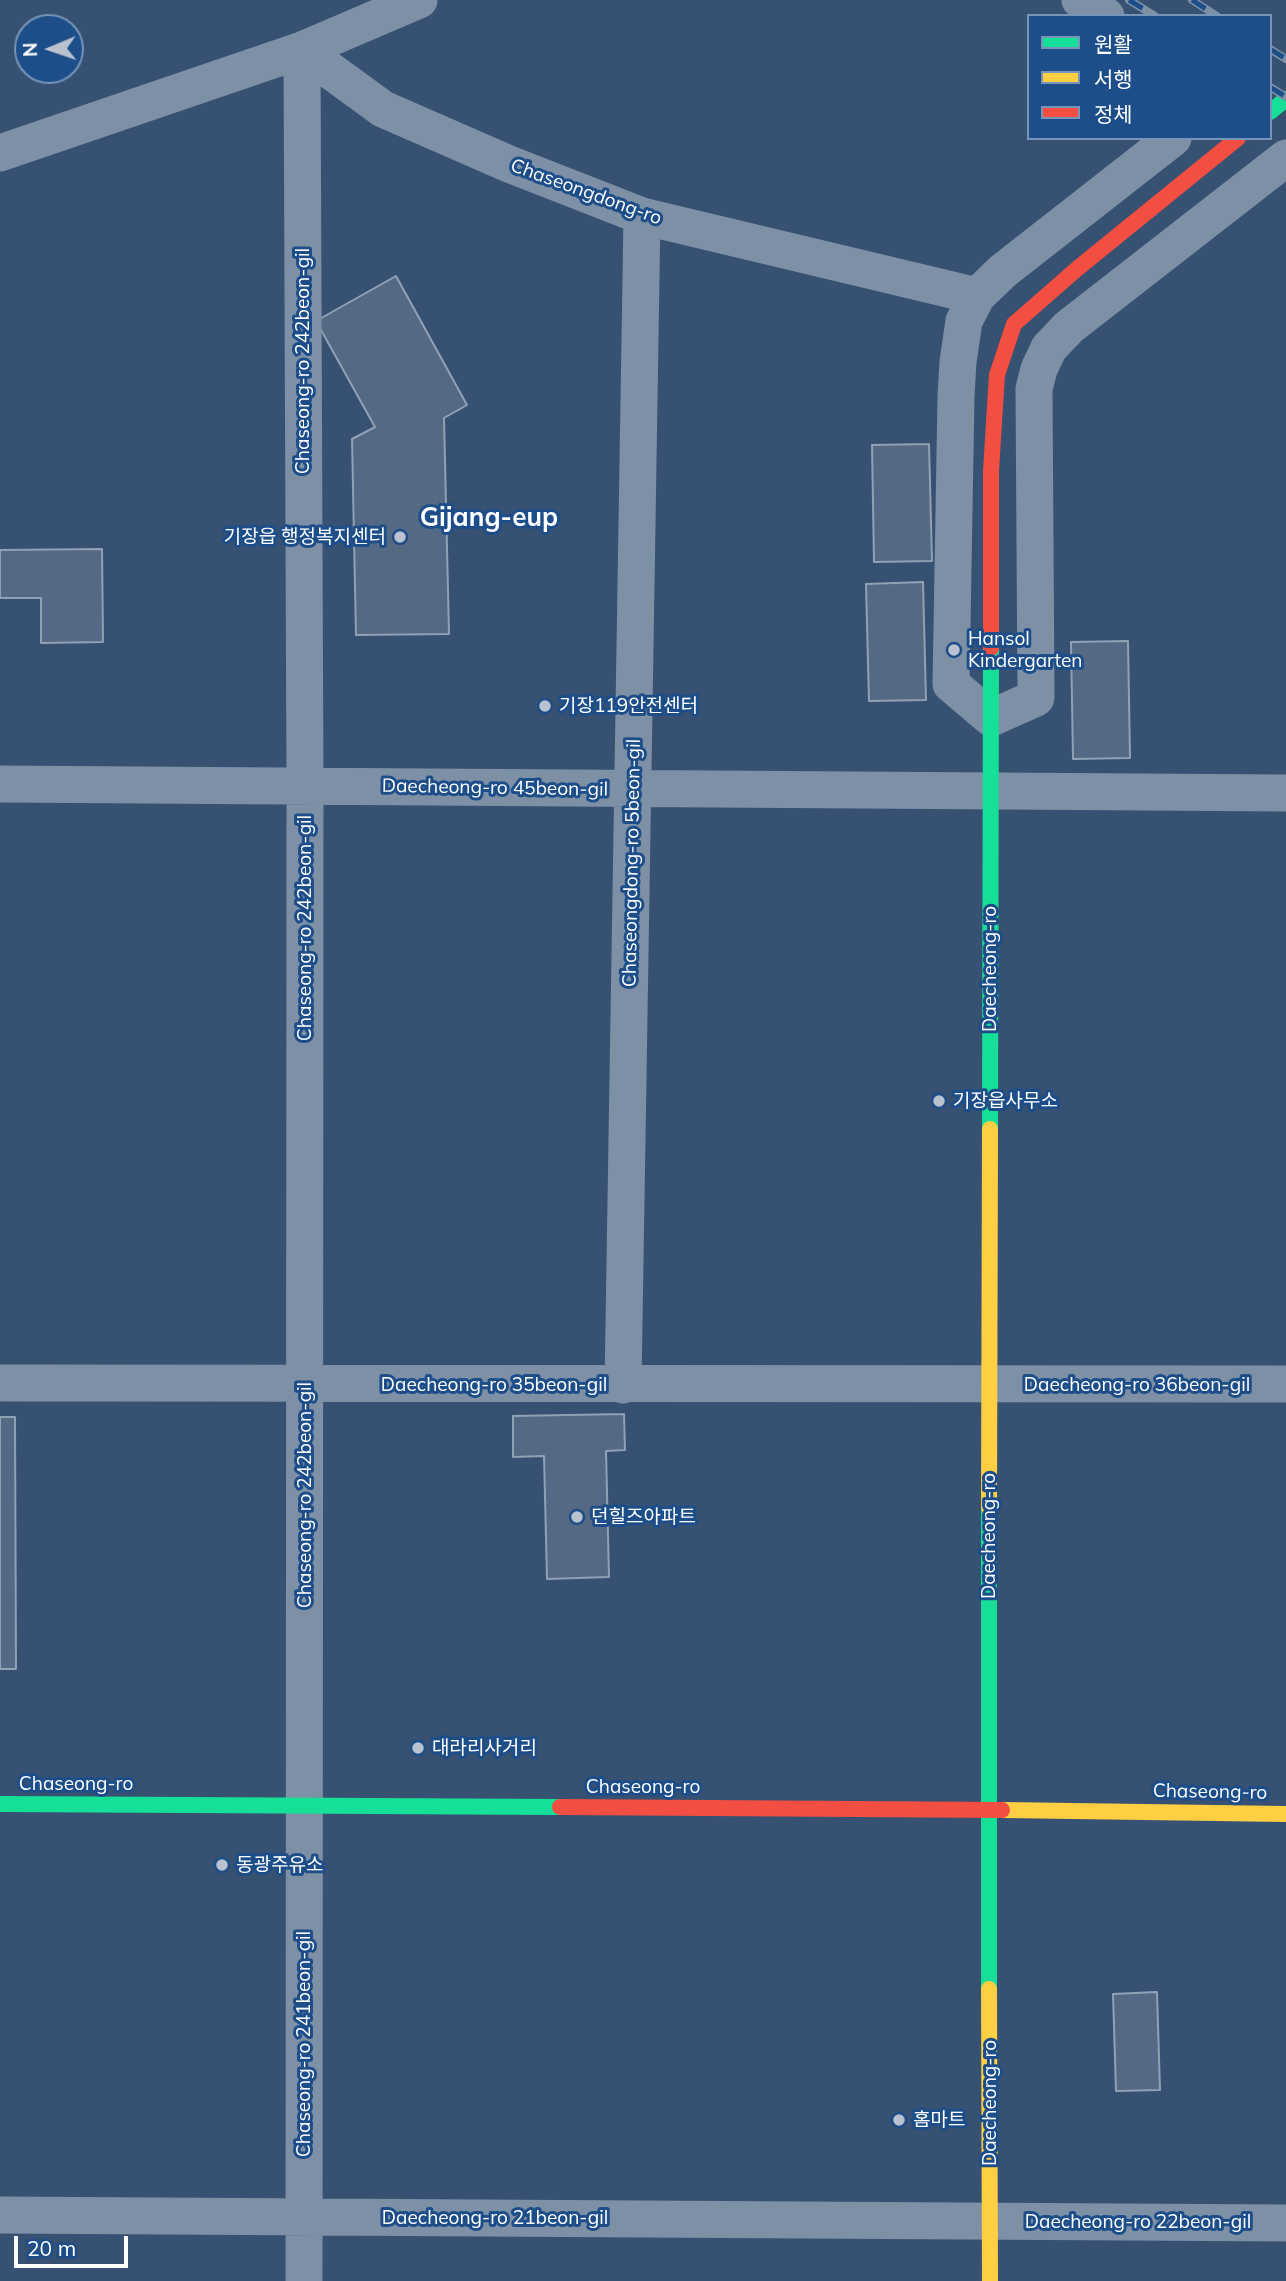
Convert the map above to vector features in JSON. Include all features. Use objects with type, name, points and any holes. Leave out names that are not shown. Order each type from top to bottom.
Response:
[{"type":"main road","points":[[1272,110],[1286,99]]},
{"type":"main road","name":"Daecheong-ro","points":[[990,2281],[988,1810],[991,471],[997,374],[1014,324],[1078,268],[1236,140]]},
{"type":"main road","name":"Chaseong-ro","points":[[0,1804],[1286,1814]]},
{"type":"street","points":[[0,153],[302,50],[419,0]]},
{"type":"street","points":[[1080,0],[1103,14]]},
{"type":"street","name":"Chaseongdong-ro","points":[[302,50],[383,109],[509,164],[642,216],[977,296]]},
{"type":"street","name":"Chaseong-ro 242beon-gil","points":[[302,50],[305,1806]]},
{"type":"street","points":[[1170,140],[1003,271],[977,296],[964,321],[958,362],[951,684],[991,718],[1036,698],[1034,389],[1039,369],[1049,348],[1069,327],[1286,158]]},
{"type":"street","name":"Chaseongdong-ro 5beon-gil","points":[[623,1385],[642,216]]},
{"type":"street","name":"Daecheong-ro 45beon-gil","points":[[0,784],[990,792]]},
{"type":"street","points":[[990,792],[1286,793]]},
{"type":"street","name":"Daecheong-ro 35beon-gil","points":[[0,1383],[989,1385]]},
{"type":"street","name":"Daecheong-ro 36beon-gil","points":[[989,1385],[1286,1384]]},
{"type":"street","name":"Chaseong-ro 241beon-gil","points":[[304,2281],[305,1806]]},
{"type":"street","name":"Daecheong-ro 21beon-gil","points":[[0,2215],[990,2221]]},
{"type":"street","name":"Daecheong-ro 22beon-gil","points":[[990,2221],[1286,2223]]},
{"type":"building","name":"기장읍 행정복지센터","points":[[396,276],[467,405],[444,418],[449,634],[356,635],[352,439],[375,427],[316,321]]},
{"type":"building","points":[[929,444],[932,561],[874,562],[872,445]]},
{"type":"building","points":[[102,549],[103,642],[41,643],[41,598],[0,598],[0,550]]},
{"type":"building","points":[[923,582],[926,700],[869,701],[866,584]]},
{"type":"building","points":[[1128,641],[1130,758],[1073,759],[1071,642]]},
{"type":"building","name":"던힐즈아파트","points":[[624,1414],[625,1450],[606,1451],[609,1577],[547,1579],[544,1456],[513,1457],[513,1416]]},
{"type":"building","points":[[0,1417],[15,1417],[16,1669],[0,1669]]},
{"type":"building","points":[[1157,1992],[1160,2090],[1116,2091],[1113,1994]]},
{"type":"railway","points":[[1129,0],[1152,14]]},
{"type":"railway","points":[[1192,0],[1214,14]]},
{"type":"railway","points":[[1272,50],[1286,59]]},
{"type":"railway","points":[[1272,88],[1286,97]]},
{"type":"traffic: fast","points":[[1272,110],[1286,99]]},
{"type":"traffic: fast","points":[[990,1129],[991,648]]},
{"type":"traffic: fast","points":[[989,1508],[989,1989]]},
{"type":"traffic: fast","points":[[0,1804],[560,1807]]},
{"type":"traffic: slow","points":[[989,1508],[990,1129]]},
{"type":"traffic: slow","points":[[1002,1810],[1286,1814]]},
{"type":"traffic: slow","points":[[989,1989],[990,2281]]},
{"type":"traffic: jam","points":[[991,648],[991,471],[997,375],[1014,324],[1078,268],[1236,140]]},
{"type":"traffic: jam","points":[[560,1807],[1002,1810]]},
{"type":"place","name":"기장읍 행정복지센터","points":[[400,537]]},
{"type":"place","name":"Hansol Kindergarten","points":[[954,650]]},
{"type":"place","name":"기장119안전센터","points":[[545,706]]},
{"type":"place","name":"기장읍사무소","points":[[939,1101]]},
{"type":"place","name":"던힐즈아파트","points":[[577,1517]]},
{"type":"place","name":"대라리사거리","points":[[418,1748]]},
{"type":"place","name":"동광주유소","points":[[222,1865]]},
{"type":"place","name":"홈마트","points":[[899,2120]]},
{"type":"district","name":"Gijang-eup","points":[[489,518]]}]
